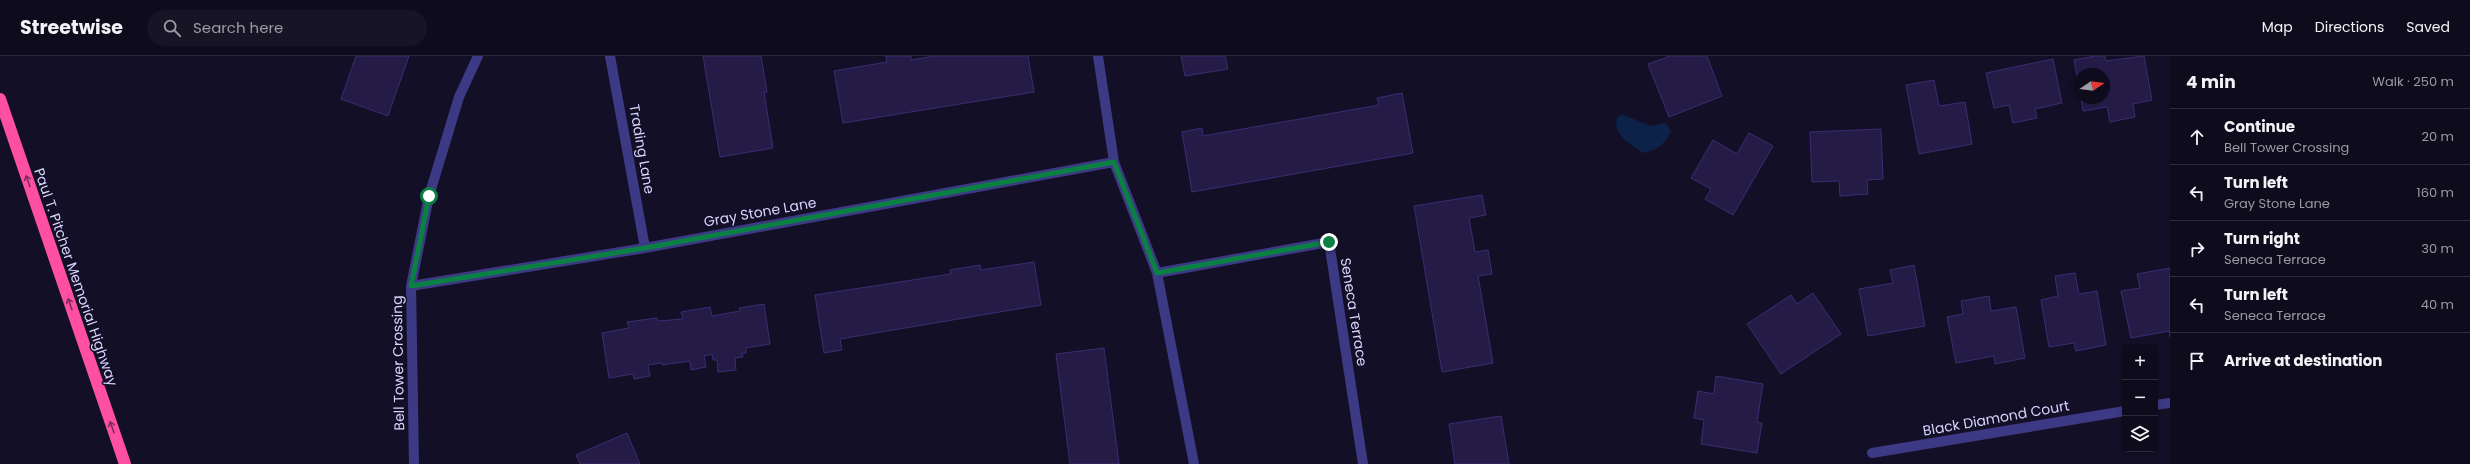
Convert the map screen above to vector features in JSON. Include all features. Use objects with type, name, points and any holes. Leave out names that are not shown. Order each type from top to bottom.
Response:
[{"type":"highway","name":"Paul T. Pitcher Memorial Highway","points":[[0,99],[125,464]]},
{"type":"street","name":"Bell Tower Crossing","points":[[414,464],[411,286],[429,196],[459,97],[478,56]]},
{"type":"street","name":"Trading Lane","points":[[610,56],[645,248]]},
{"type":"street","points":[[1098,56],[1114,162],[1157,273],[1194,464]]},
{"type":"street","name":"Gray Stone Lane","points":[[411,286],[645,248],[1114,162]]},
{"type":"street","name":"Seneca Terrace","points":[[1157,273],[1329,242],[1364,464]]},
{"type":"street","points":[[2158,405],[2170,403]]},
{"type":"street","name":"Black Diamond Court","points":[[1872,453],[2122,411]]},
{"type":"water","points":[[1622,114],[1650,126],[1666,123],[1671,131],[1666,140],[1660,146],[1643,153],[1628,142],[1617,129],[1617,118]]},
{"type":"building","points":[[356,56],[409,56],[388,116],[341,99]]},
{"type":"building","points":[[703,56],[761,56],[767,92],[764,92],[773,148],[720,157]]},
{"type":"building","points":[[886,56],[911,56],[911,60],[935,56],[1028,56],[1034,92],[843,123],[834,71],[887,62]]},
{"type":"building","points":[[1181,56],[1225,56],[1228,69],[1185,76]]},
{"type":"building","points":[[1670,56],[1707,56],[1722,96],[1669,117],[1648,64]]},
{"type":"building","points":[[2095,56],[2105,56],[2106,61],[2144,56],[2152,100],[2133,104],[2135,117],[2110,122],[2107,107],[2083,111],[2082,104],[2110,104],[2110,68],[2076,68],[2074,60]]},
{"type":"building","points":[[2053,59],[2062,103],[2035,109],[2037,118],[2013,123],[2009,105],[1994,108],[1986,73]]},
{"type":"building","points":[[1934,80],[1939,106],[1965,102],[1972,144],[1919,154],[1906,85]]},
{"type":"building","points":[[1402,93],[1413,153],[1192,192],[1182,132],[1202,128],[1203,136],[1379,105],[1377,98]]},
{"type":"building","points":[[1881,129],[1883,179],[1867,180],[1868,194],[1840,196],[1839,181],[1812,182],[1810,132]]},
{"type":"building","points":[[1749,133],[1773,146],[1733,215],[1705,199],[1711,189],[1691,178],[1713,140],[1737,154]]},
{"type":"building","points":[[1482,195],[1486,215],[1469,218],[1475,252],[1488,250],[1492,274],[1478,276],[1493,363],[1442,372],[1414,206]]},
{"type":"building","points":[[1034,262],[1041,305],[840,339],[842,350],[824,353],[815,295],[951,274],[950,270],[980,265],[981,270]]},
{"type":"building","points":[[1914,265],[1925,326],[1868,336],[1859,289],[1893,283],[1890,270]]},
{"type":"building","points":[[2170,268],[2170,337],[2169,331],[2131,338],[2121,291],[2140,288],[2137,274]]},
{"type":"building","points":[[2075,273],[2079,294],[2097,291],[2106,345],[2076,351],[2074,343],[2049,347],[2041,300],[2058,296],[2055,276]]},
{"type":"building","points":[[1813,293],[1841,334],[1781,374],[1747,324],[1791,295],[1797,304]]},
{"type":"building","points":[[1989,296],[1991,311],[2016,307],[2025,358],[1995,364],[1994,356],[1956,363],[1947,317],[1963,314],[1961,301]]},
{"type":"building","points":[[764,304],[770,344],[746,348],[746,353],[742,353],[743,357],[735,358],[736,370],[718,372],[717,360],[713,360],[712,354],[704,356],[706,367],[691,370],[690,361],[662,365],[662,363],[648,365],[650,376],[634,379],[633,374],[609,378],[602,333],[629,328],[627,322],[657,318],[658,321],[683,319],[681,312],[710,307],[712,316],[740,311],[739,308]]},
{"type":"building","points":[[1104,348],[1119,464],[1070,464],[1056,354]]},
{"type":"building","points":[[1716,376],[1763,384],[1757,422],[1762,423],[1757,453],[1701,444],[1704,420],[1694,418],[1698,391],[1714,394]]},
{"type":"building","points":[[1501,416],[1509,464],[1455,464],[1449,424]]},
{"type":"building","points":[[627,433],[640,464],[580,464],[576,455]]},
{"type":"route","points":[[429,196],[411,286],[645,248],[1114,162],[1157,273],[1329,242]]}]
